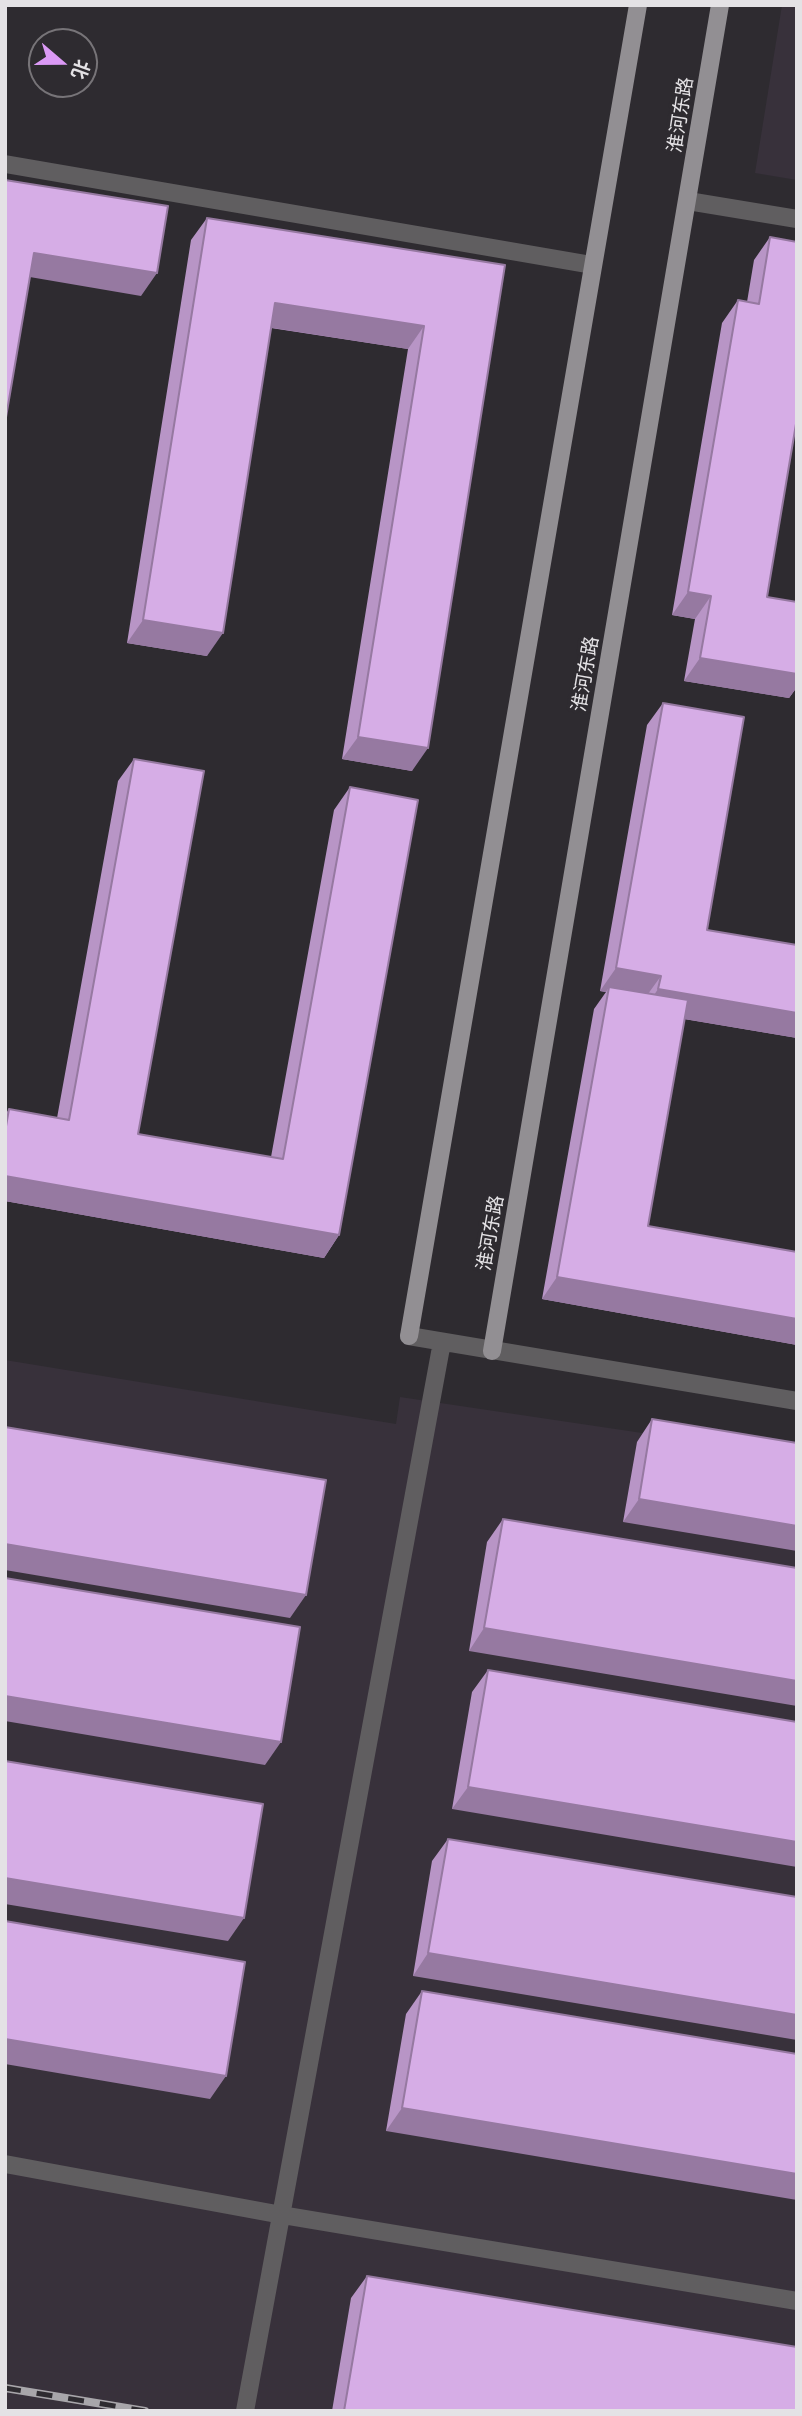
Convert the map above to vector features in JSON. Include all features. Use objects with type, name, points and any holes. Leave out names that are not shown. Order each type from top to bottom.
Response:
[{"type":"main road","points":[[409,1336],[638,5]]},
{"type":"main road","name":"淮河东路","points":[[492,1350],[720,5]]},
{"type":"street","points":[[5,163],[592,265]]},
{"type":"street","points":[[688,201],[797,219]]},
{"type":"street","points":[[409,1336],[797,1401]]},
{"type":"street","points":[[245,2411],[442,1342]]},
{"type":"street","points":[[5,2164],[282,2215],[797,2301]]},
{"type":"shaded area","points":[[782,5],[797,5],[797,180],[755,173]]},
{"type":"shaded area","points":[[5,1360],[396,1424],[400,1397],[797,1456],[797,2411],[5,2411]]},
{"type":"building","points":[[5,180],[168,206],[157,273],[34,253],[5,423]]},
{"type":"building","points":[[207,218],[505,265],[428,748],[358,737],[424,326],[275,303],[223,633],[143,620]]},
{"type":"building","points":[[770,237],[797,242],[797,418],[767,597],[797,602],[797,674],[700,658],[711,596],[688,592],[738,300],[759,304]]},
{"type":"building","points":[[663,703],[744,717],[707,930],[797,945],[797,1013],[658,989],[661,976],[616,968]]},
{"type":"building","points":[[134,759],[204,771],[138,1134],[283,1159],[350,787],[418,800],[339,1235],[5,1176],[5,1132],[9,1109],[69,1120]]},
{"type":"building","points":[[609,987],[688,1000],[648,1226],[797,1252],[797,1319],[557,1277]]},
{"type":"building","points":[[652,1419],[797,1443],[797,1526],[639,1499]]},
{"type":"building","points":[[5,1427],[326,1480],[306,1595],[5,1544]]},
{"type":"building","points":[[503,1519],[797,1568],[797,1681],[484,1628]]},
{"type":"building","points":[[5,1578],[300,1627],[281,1742],[5,1696]]},
{"type":"building","points":[[488,1670],[797,1722],[797,1842],[468,1787]]},
{"type":"building","points":[[5,1761],[263,1804],[244,1918],[5,1878]]},
{"type":"building","points":[[448,1839],[797,1897],[797,2015],[428,1953]]},
{"type":"building","points":[[5,1921],[245,1962],[226,2076],[5,2039]]},
{"type":"building","points":[[422,1991],[797,2054],[797,2174],[402,2108]]},
{"type":"building","points":[[367,2276],[797,2347],[797,2411],[344,2411]]},
{"type":"railway","points":[[5,2388],[145,2411]]}]
